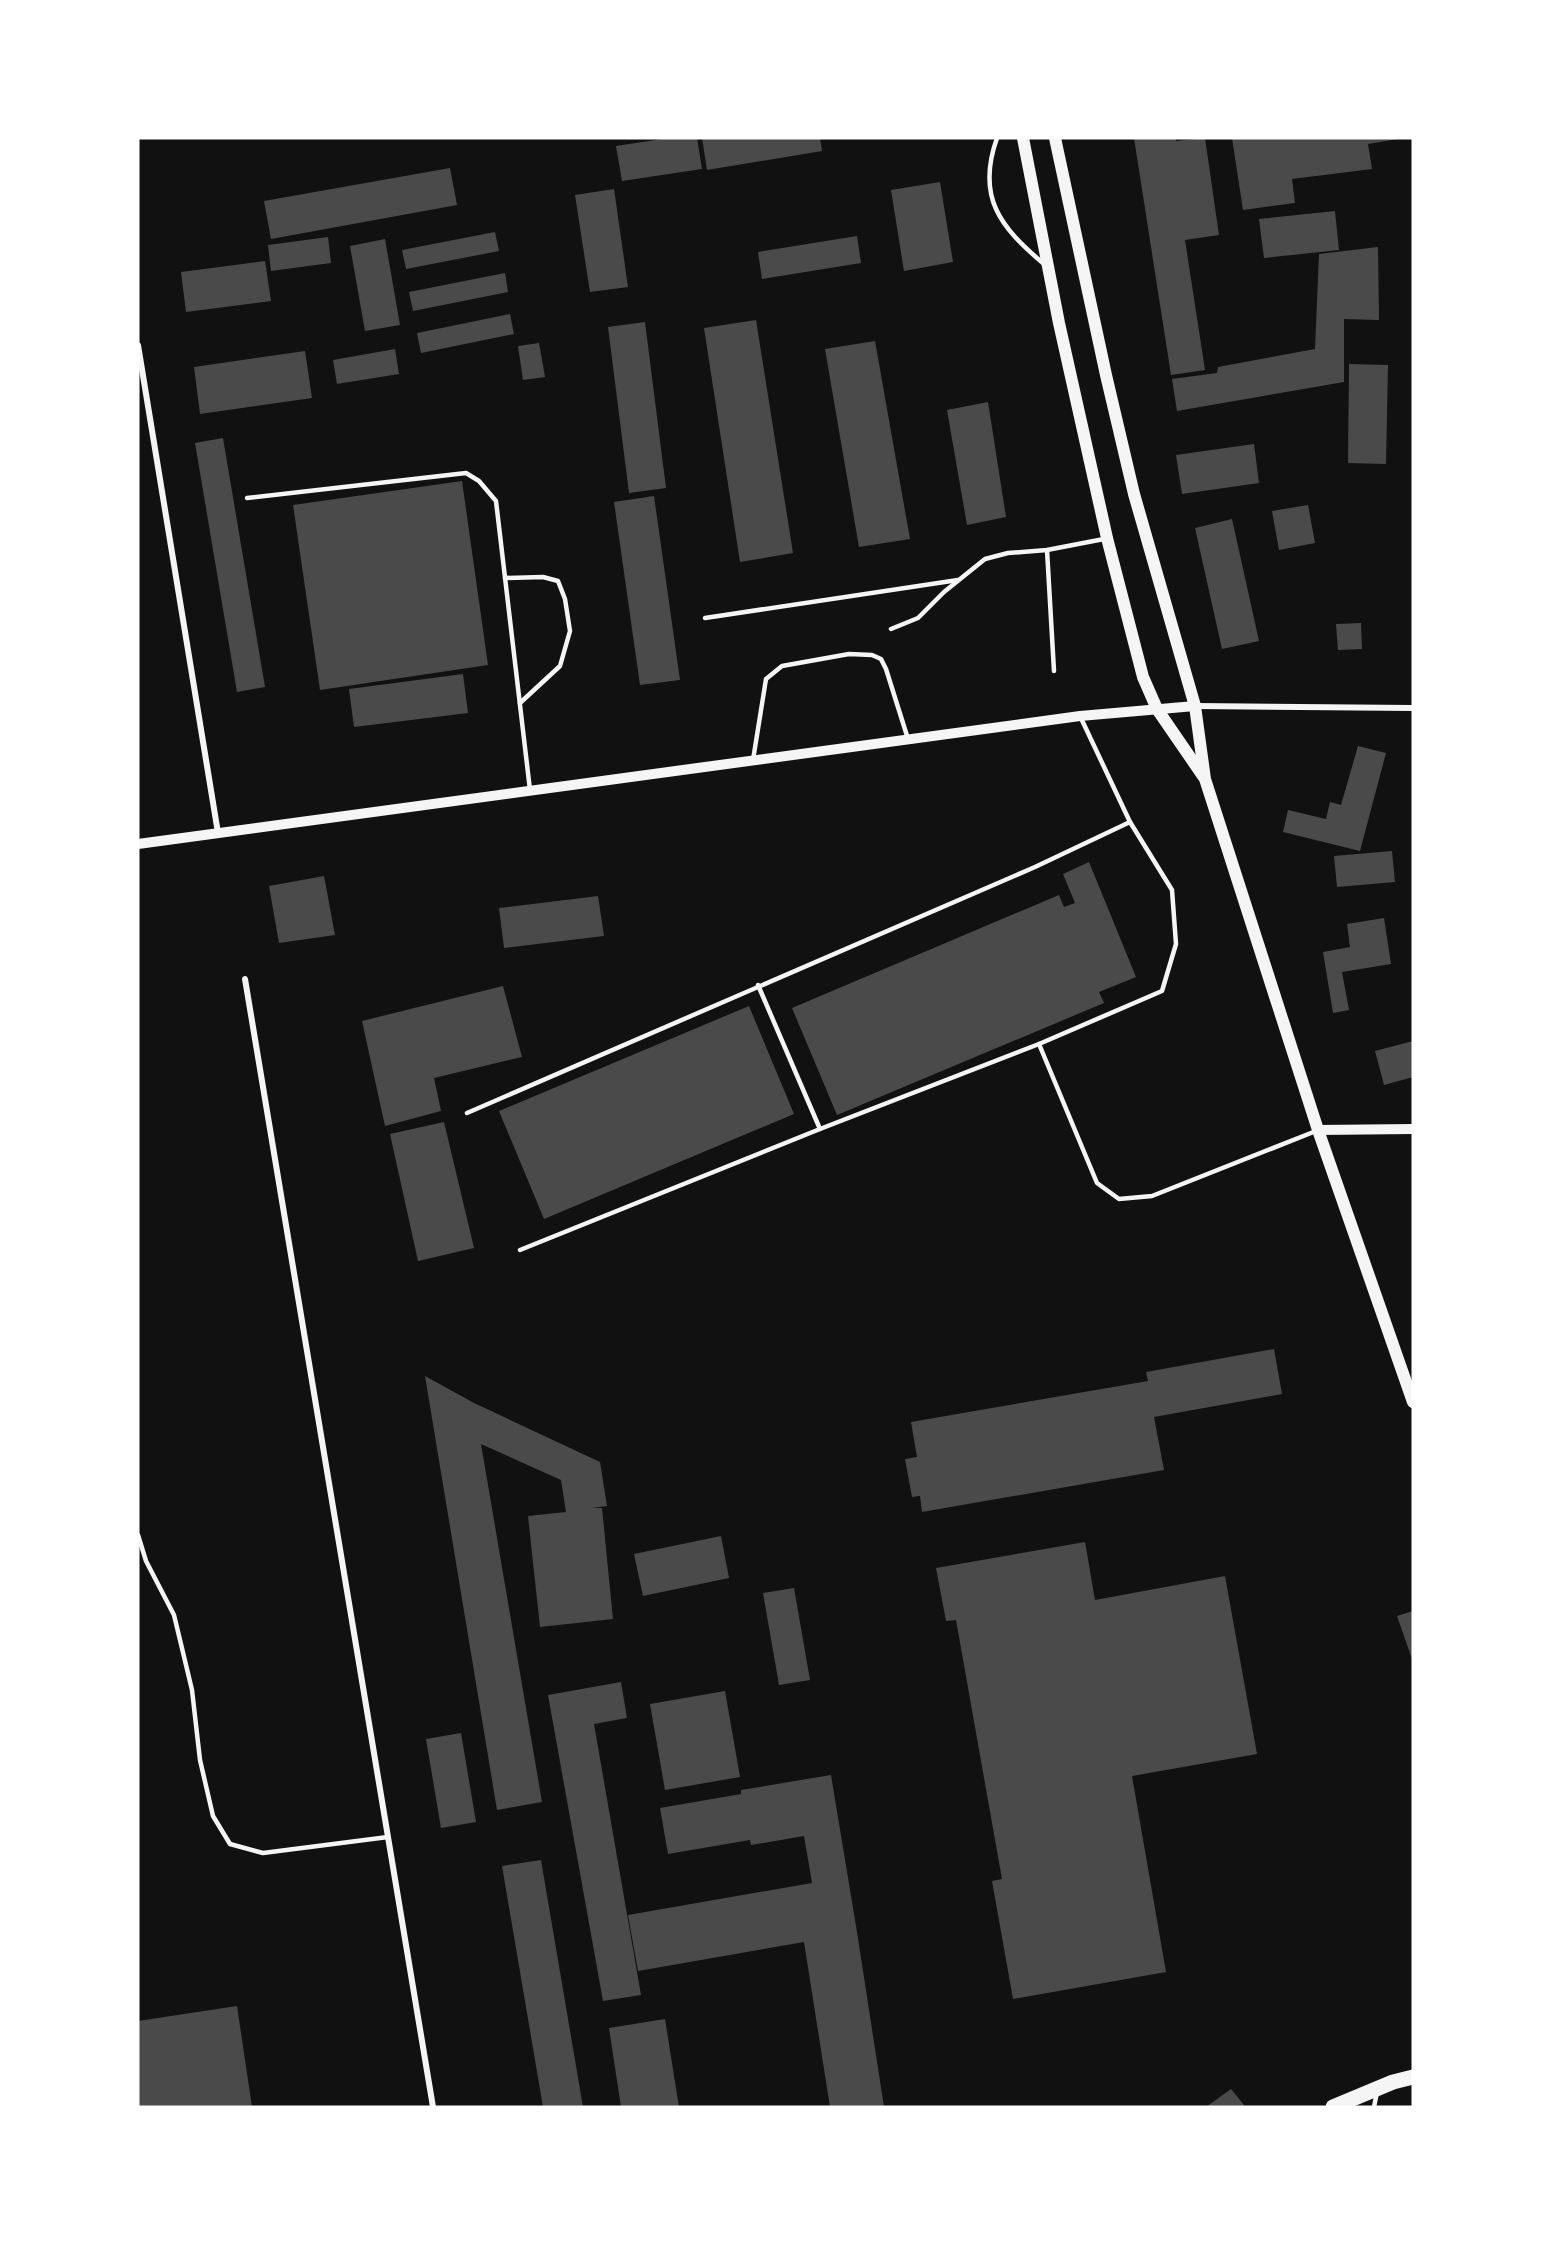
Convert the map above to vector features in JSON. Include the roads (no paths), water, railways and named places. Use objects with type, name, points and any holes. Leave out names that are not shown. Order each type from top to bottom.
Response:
[{"type":"main road","points":[[1023,138],[1048,267],[1107,538],[1143,677],[1157,710],[1205,779]]},
{"type":"main road","points":[[1055,138],[1134,494],[1195,706],[1205,779],[1318,1130],[1413,1402]]},
{"type":"main road","points":[[1333,2107],[1378,2088],[1413,2077]]},
{"type":"street","points":[[138,345],[218,833]]},
{"type":"street","points":[[138,844],[1080,716],[1195,706],[1413,708]]},
{"type":"street","points":[[245,979],[433,2107]]},
{"type":"street","points":[[1318,1130],[1413,1129]]},
{"type":"lane","points":[[997,138],[988,174],[992,202],[1003,225],[1048,267]]},
{"type":"lane","points":[[247,498],[466,473],[479,481],[496,501],[530,790]]},
{"type":"lane","points":[[891,629],[918,618],[958,580],[985,559],[1008,553],[1047,550],[1107,538]]},
{"type":"lane","points":[[1047,550],[1054,671]]},
{"type":"lane","points":[[505,578],[543,577],[558,581],[565,599],[570,631],[560,666],[520,703]]},
{"type":"lane","points":[[705,618],[958,580]]},
{"type":"lane","points":[[753,760],[766,679],[782,666],[849,654],[872,655],[881,659],[889,676],[908,739]]},
{"type":"lane","points":[[520,1250],[820,1129],[1040,1044],[1162,991],[1176,944],[1172,890],[1130,822],[1080,716]]},
{"type":"lane","points":[[467,1113],[1035,867],[1130,822]]},
{"type":"lane","points":[[758,986],[820,1129]]},
{"type":"lane","points":[[1040,1044],[1097,1183],[1119,1199],[1152,1196],[1318,1130]]},
{"type":"lane","points":[[138,1535],[146,1562],[174,1615],[192,1690],[200,1760],[213,1816],[230,1844],[263,1853],[388,1837]]},
{"type":"lane","points":[[1374,2107],[1378,2088]]}]
